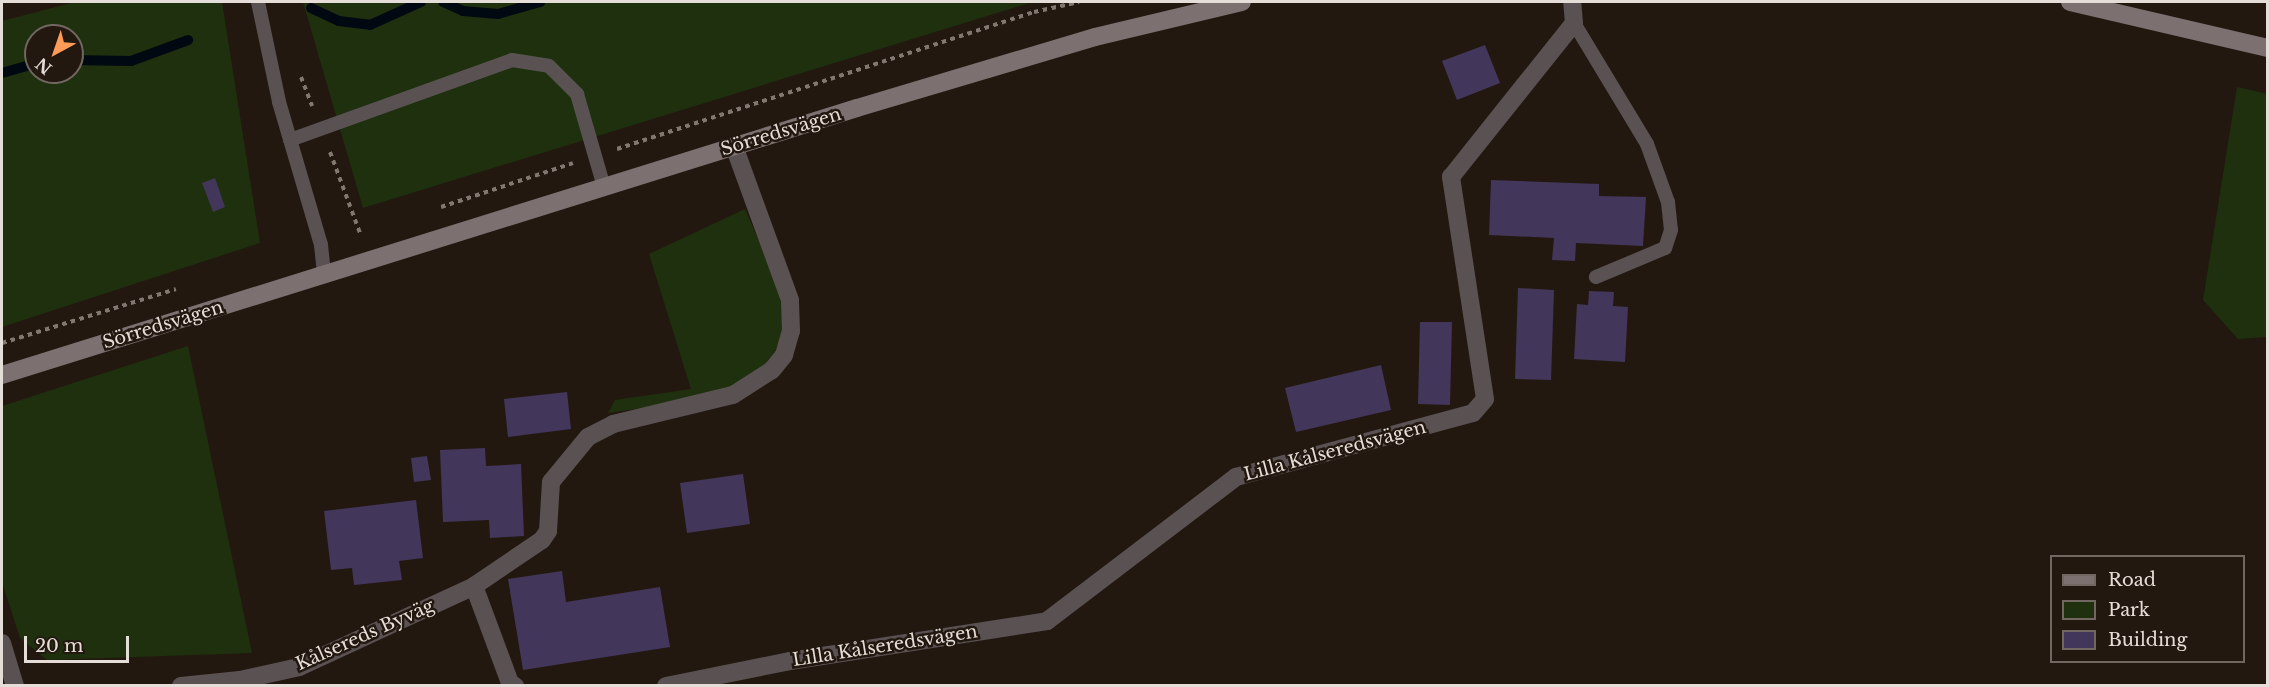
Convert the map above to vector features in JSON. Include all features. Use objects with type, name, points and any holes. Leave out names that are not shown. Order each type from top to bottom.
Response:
[{"type":"street","name":"Sörredsvägen","points":[[2,375],[734,146],[1095,37],[1242,2]]},
{"type":"street","points":[[1572,2],[1574,23]]},
{"type":"street","points":[[2070,2],[2268,48]]},
{"type":"street","name":"Lilla Kålseredsvägen","points":[[666,686],[790,661],[1047,621],[1236,477],[1473,413],[1485,399],[1451,177],[1574,23]]},
{"type":"street","name":"Kålsereds Byväg","points":[[181,686],[240,680],[299,667],[474,586],[542,540],[548,531],[551,482],[588,437],[613,424],[733,395],[761,378],[784,355],[791,331],[790,300],[734,146]]},
{"type":"street","points":[[474,586],[510,683],[516,686]]},
{"type":"street","points":[[2,643],[15,686]]},
{"type":"lane","points":[[258,2],[290,141],[321,245],[324,275]]},
{"type":"lane","points":[[1574,23],[1647,144],[1668,202],[1671,230],[1665,248],[1596,277]]},
{"type":"lane","points":[[290,141],[512,60],[549,66],[577,94],[603,187]]},
{"type":"path","points":[[439,207],[1034,12],[1079,2]]},
{"type":"path","points":[[321,245],[372,229]]},
{"type":"path","points":[[2,343],[184,287]]},
{"type":"green space","points":[[75,2],[222,2],[260,243],[2,327],[2,21]]},
{"type":"green space","points":[[303,2],[1033,2],[363,208]]},
{"type":"green space","points":[[2237,87],[2268,94],[2267,337],[2238,339],[2203,300]]},
{"type":"green space","points":[[745,209],[780,290],[783,332],[775,352],[760,370],[733,386],[684,402],[608,413],[615,400],[691,389],[649,254]]},
{"type":"green space","points":[[188,346],[252,653],[47,660],[20,638],[2,582],[2,406]]},
{"type":"building","points":[[1485,45],[1500,83],[1457,100],[1442,61]]},
{"type":"building","points":[[215,178],[225,207],[213,212],[202,183]]},
{"type":"building","points":[[1491,180],[1599,184],[1599,196],[1646,197],[1643,246],[1576,243],[1575,261],[1552,260],[1554,238],[1489,235]]},
{"type":"building","points":[[1518,288],[1554,290],[1551,380],[1515,379]]},
{"type":"building","points":[[1589,291],[1614,292],[1613,306],[1628,307],[1625,362],[1574,359],[1577,304],[1588,305]]},
{"type":"building","points":[[1420,322],[1452,322],[1450,405],[1418,404]]},
{"type":"building","points":[[1381,365],[1391,410],[1296,432],[1285,388]]},
{"type":"building","points":[[567,392],[571,429],[508,437],[504,399]]},
{"type":"building","points":[[485,448],[486,466],[521,464],[524,536],[490,538],[489,520],[443,522],[440,450]]},
{"type":"building","points":[[427,456],[431,480],[414,482],[411,458]]},
{"type":"building","points":[[743,474],[750,524],[687,533],[680,483]]},
{"type":"building","points":[[416,500],[423,558],[399,561],[402,580],[354,585],[352,568],[331,570],[324,511]]},
{"type":"building","points":[[562,571],[566,602],[660,587],[670,647],[523,670],[508,579]]},
{"type":"waterway","points":[[311,8],[339,21],[370,25],[421,2]]},
{"type":"waterway","points":[[443,2],[463,11],[498,14],[540,2]]},
{"type":"waterway","points":[[84,60],[131,61],[188,40]]},
{"type":"waterway","points":[[2,73],[24,67]]}]
